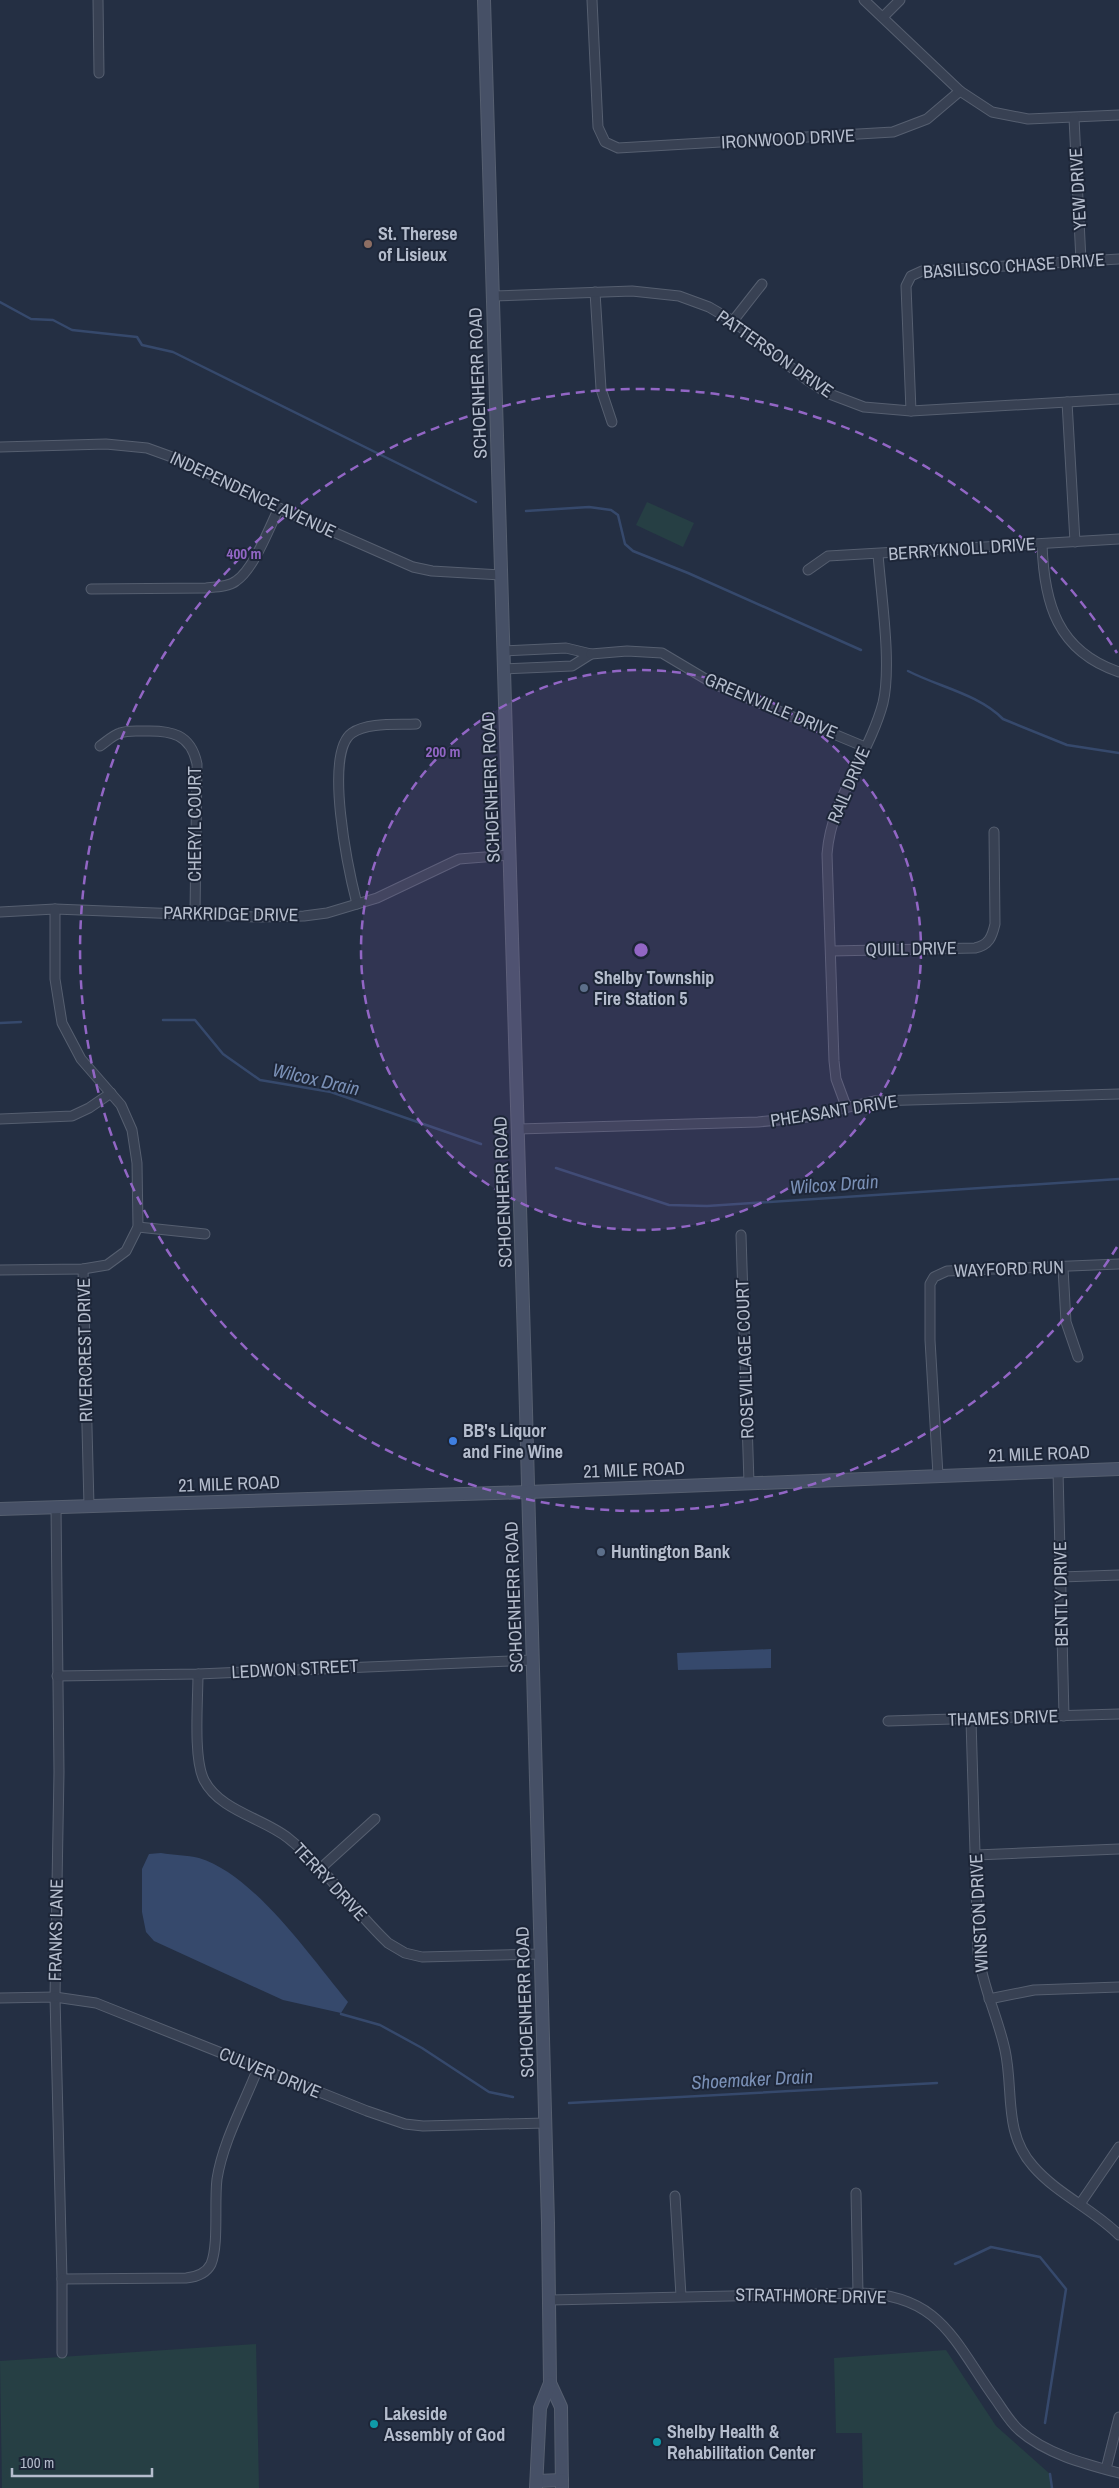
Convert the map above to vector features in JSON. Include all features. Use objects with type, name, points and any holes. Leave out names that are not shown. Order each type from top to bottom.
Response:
[{"type":"street","points":[[98,0],[99,73]]},
{"type":"street","name":"SCHOENHERR ROAD","points":[[484,0],[505,669],[550,2300],[550,2383],[540,2408],[537,2484]]},
{"type":"street","name":"IRONWOOD DRIVE","points":[[592,0],[598,127],[605,142],[622,148],[893,132],[927,119],[960,91]]},
{"type":"street","points":[[864,0],[960,91],[982,107],[1002,116],[1028,119],[1119,116]]},
{"type":"street","points":[[883,17],[900,0]]},
{"type":"street","name":"YEW DRIVE","points":[[1074,118],[1081,261]]},
{"type":"street","name":"BASILISCO CHASE DRIVE","points":[[911,410],[906,286],[910,276],[922,271],[1119,259]]},
{"type":"street","points":[[733,321],[762,284]]},
{"type":"street","name":"PATTERSON DRIVE","points":[[493,296],[632,291],[669,293],[695,301],[733,321],[807,380],[833,396],[864,407],[911,410],[1119,399]]},
{"type":"street","points":[[595,292],[601,389],[612,422]]},
{"type":"street","points":[[1067,402],[1075,542]]},
{"type":"street","name":"INDEPENDENCE AVENUE","points":[[0,447],[106,444],[147,448],[190,464],[279,508],[413,567],[432,571],[501,575]]},
{"type":"street","points":[[91,590],[206,588],[224,586],[235,582],[249,566],[279,508]]},
{"type":"street","name":"BERRYKNOLL DRIVE","points":[[808,570],[828,556],[1119,539]]},
{"type":"street","points":[[1042,544],[1044,584],[1051,609],[1062,631],[1089,658],[1119,672]]},
{"type":"street","name":"RAIL DRIVE","points":[[846,1106],[836,1079],[834,1061],[827,886],[829,836],[832,823],[882,706],[885,684],[878,554]]},
{"type":"street","name":"GREENVILLE DRIVE","points":[[504,651],[566,648],[590,654],[627,651],[662,653],[714,684],[865,747]]},
{"type":"street","name":"GREENVILLE DRIVE","points":[[505,669],[572,666],[590,654]]},
{"type":"street","points":[[357,904],[343,842],[340,783],[341,748],[348,737],[362,728],[416,724]]},
{"type":"street","name":"CHERYL COURT","points":[[100,746],[120,733],[153,730],[166,731],[182,736],[193,749],[197,764],[195,913]]},
{"type":"street","name":"QUILL DRIVE","points":[[831,951],[975,948],[989,941],[995,924],[994,832]]},
{"type":"street","name":"PARKRIDGE DRIVE","points":[[0,912],[55,909],[286,917],[327,913],[377,898],[451,861],[465,858],[510,855]]},
{"type":"street","points":[[55,909],[55,979],[62,1023],[81,1060],[111,1093],[127,1116],[134,1139],[138,1227],[205,1234]]},
{"type":"street","points":[[0,1119],[72,1116],[89,1108],[111,1093]]},
{"type":"street","name":"PHEASANT DRIVE","points":[[518,1129],[785,1121],[846,1106],[890,1100],[1119,1094]]},
{"type":"street","name":"RIVERCREST DRIVE","points":[[89,1506],[83,1269],[107,1265],[122,1256],[130,1246],[138,1227]]},
{"type":"street","name":"ROSEVILLAGE COURT","points":[[741,1235],[748,1483]]},
{"type":"street","name":"WAYFORD RUN","points":[[938,1475],[930,1340],[930,1284],[934,1277],[941,1272],[1119,1264]]},
{"type":"street","points":[[1063,1268],[1066,1322],[1078,1357]]},
{"type":"street","points":[[0,1270],[83,1269]]},
{"type":"street","name":"21 MILE ROAD","points":[[0,1509],[528,1492],[1119,1469]]},
{"type":"street","name":"BENTLY DRIVE","points":[[1058,1471],[1064,1716]]},
{"type":"street","name":"FRANKS LANE","points":[[56,1507],[58,1772],[54,1997],[62,2279],[62,2353]]},
{"type":"street","points":[[1061,1578],[1119,1575]]},
{"type":"street","name":"LEDWON STREET","points":[[57,1676],[198,1674],[533,1660]]},
{"type":"street","name":"TERRY DRIVE","points":[[198,1674],[199,1754],[204,1781],[218,1797],[250,1817],[279,1831],[321,1868],[380,1935],[405,1953],[422,1956],[541,1954]]},
{"type":"street","name":"THAMES DRIVE","points":[[888,1722],[1119,1714]]},
{"type":"street","name":"WINSTON DRIVE","points":[[971,1720],[980,1971],[1005,2052],[1010,2110],[1018,2142],[1032,2166],[1119,2235]]},
{"type":"street","points":[[321,1868],[375,1819]]},
{"type":"street","points":[[976,1855],[1119,1849]]},
{"type":"street","points":[[989,1999],[1034,1990],[1119,1987]]},
{"type":"street","name":"CULVER DRIVE","points":[[0,1998],[54,1997],[96,2003],[405,2124],[442,2126],[545,2123]]},
{"type":"street","points":[[62,2279],[186,2278],[201,2275],[205,2271],[212,2262],[214,2253],[215,2200],[223,2154],[258,2068]]},
{"type":"street","points":[[1080,2204],[1119,2147]]},
{"type":"street","points":[[856,2193],[858,2293]]},
{"type":"street","points":[[676,2196],[681,2296]]},
{"type":"street","name":"STRATHMORE DRIVE","points":[[550,2300],[858,2293],[888,2295],[905,2299],[921,2307],[939,2322],[959,2344],[990,2393],[1018,2429],[1050,2450],[1119,2473]]},
{"type":"street","name":"SCHOENHERR ROAD","points":[[550,2383],[561,2407],[562,2484]]},
{"type":"street","points":[[1106,2470],[1119,2417]]},
{"type":"street","points":[[537,2484],[562,2484]]},
{"type":"green space","points":[[647,502],[694,523],[683,547],[636,525]]},
{"type":"green space","points":[[256,2344],[259,2488],[2,2488],[0,2361]]},
{"type":"green space","points":[[946,2350],[996,2426],[1050,2474],[1052,2488],[863,2488],[862,2433],[836,2433],[834,2358]]},
{"type":"water","points":[[771,1649],[771,1668],[678,1670],[677,1653]]},
{"type":"water","points":[[161,1853],[199,1858],[220,1867],[241,1881],[281,1920],[348,2002],[341,2013],[283,2000],[154,1941],[146,1932],[142,1912],[142,1869],[149,1854]]},
{"type":"waterway","points":[[0,302],[31,319],[53,320],[72,330],[137,337],[142,345],[173,352],[476,502]]},
{"type":"waterway","points":[[526,511],[589,507],[611,510],[618,515],[625,544],[633,551],[688,573],[861,650]]},
{"type":"waterway","points":[[908,671],[982,703],[1003,719],[1067,745],[1119,753]]},
{"type":"waterway","name":"Wilcox Drain","points":[[163,1020],[195,1020],[223,1054],[260,1080],[331,1092],[481,1144]]},
{"type":"waterway","name":"Wilcox Drain","points":[[0,1023],[21,1022]]},
{"type":"waterway","name":"Wilcox Drain","points":[[556,1168],[669,1205],[707,1206],[1119,1179]]},
{"type":"waterway","name":"Shoemaker Drain","points":[[341,2014],[380,2025],[422,2048],[489,2092],[513,2097]]},
{"type":"waterway","name":"Shoemaker Drain","points":[[569,2103],[937,2083]]},
{"type":"waterway","name":"Shoemaker Drain","points":[[955,2264],[991,2247],[1040,2257],[1066,2289],[1045,2423]]},
{"type":"waterway","name":"Shoemaker Drain","points":[[1050,2474],[1052,2488]]},
{"type":"place","name":"St. Therese of Lisieux","points":[[368,244]]},
{"type":"place","name":"Shelby Township Fire Station 5","points":[[584,988]]},
{"type":"place","name":"BB's Liquor and Fine Wine","points":[[453,1441]]},
{"type":"place","name":"Huntington Bank","points":[[601,1552]]},
{"type":"place","name":"Lakeside Assembly of God","points":[[374,2424]]},
{"type":"place","name":"Shelby Health & Rehabilitation Center","points":[[657,2442]]}]
